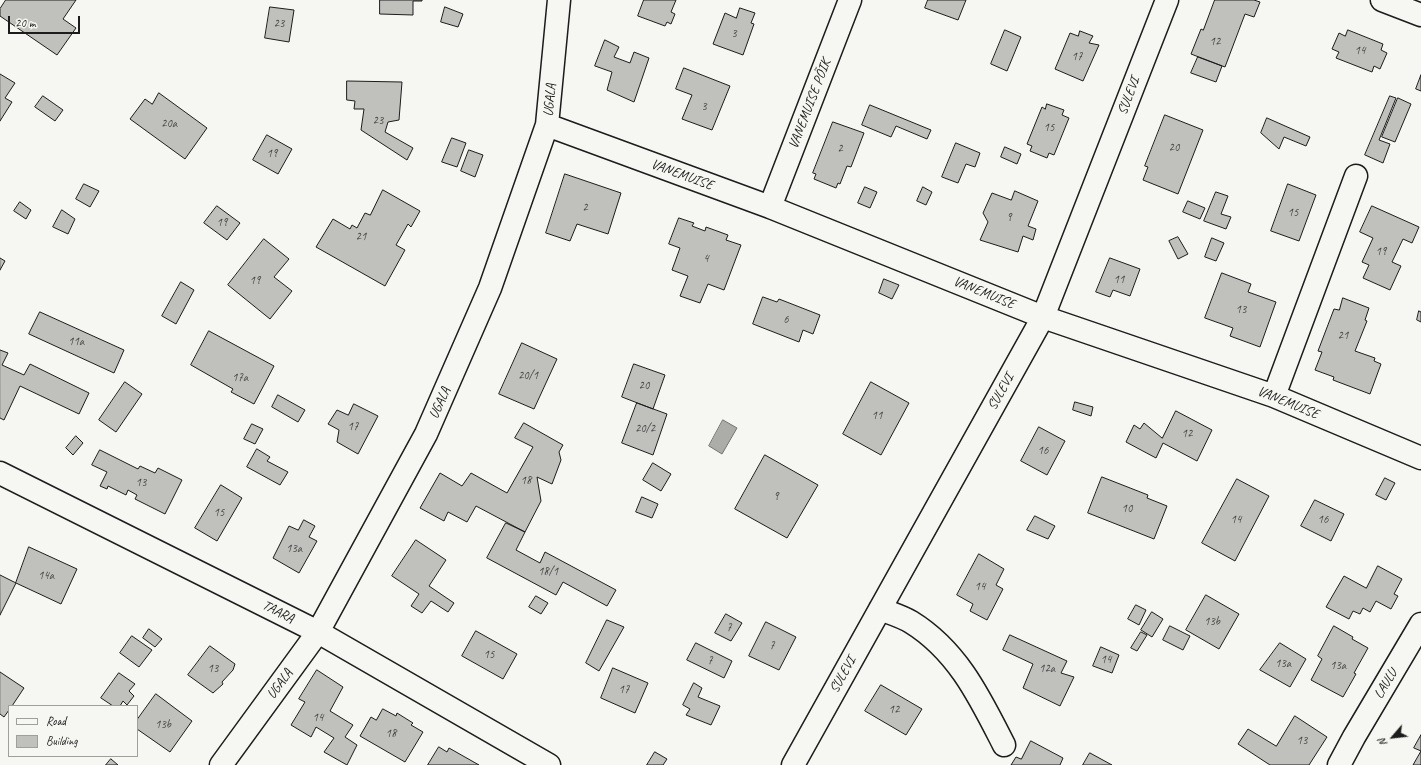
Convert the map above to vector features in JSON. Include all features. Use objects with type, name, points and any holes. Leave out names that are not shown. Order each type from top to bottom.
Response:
[{"type":"street","name":"UGALA","points":[[221,765],[318,632],[426,434],[490,288],[547,125],[559,0]]},
{"type":"street","name":"VANEMUISE PÕIK","points":[[770,207],[850,0]]},
{"type":"street","name":"SULEVI","points":[[793,765],[1043,317],[1167,0]]},
{"type":"street","points":[[1382,0],[1421,15]]},
{"type":"street","name":"VANEMUISE","points":[[547,125],[770,207],[1043,317],[1274,396],[1421,458]]},
{"type":"street","points":[[1274,396],[1356,176]]},
{"type":"street","name":"TAARA","points":[[0,473],[318,632],[520,758],[548,765]]},
{"type":"street","points":[[880,609],[911,622],[937,641],[958,664],[982,702],[1004,746]]},
{"type":"street","name":"LAULU","points":[[1339,765],[1421,624]]},
{"type":"shaded area","points":[[723,420],[737,428],[722,454],[709,446]]},
{"type":"building","points":[[6,0],[76,0],[63,19],[76,28],[57,55],[0,16],[0,9]]},
{"type":"building","points":[[380,0],[422,1],[413,1],[413,15],[380,14]]},
{"type":"building","points":[[644,0],[676,0],[671,12],[675,14],[671,24],[667,22],[665,26],[638,16]]},
{"type":"building","points":[[928,0],[966,0],[958,20],[925,8]]},
{"type":"building","points":[[1215,0],[1254,0],[1260,2],[1254,17],[1245,14],[1225,67],[1191,54],[1201,29],[1203,30]]},
{"type":"building","points":[[270,7],[294,10],[289,42],[265,38]]},
{"type":"building","points":[[445,7],[463,14],[458,27],[441,22]]},
{"type":"building","points":[[740,8],[755,13],[751,23],[754,24],[743,55],[713,44],[725,13],[736,18]]},
{"type":"building","points":[[1005,30],[1021,37],[1007,71],[991,64]]},
{"type":"building","points":[[1348,30],[1383,44],[1381,50],[1387,53],[1380,69],[1374,66],[1372,72],[1336,58],[1339,52],[1332,49],[1339,33],[1345,36]]},
{"type":"building","points":[[1080,31],[1093,36],[1089,43],[1099,45],[1083,81],[1055,69],[1070,33],[1078,36]]},
{"type":"building","points":[[605,40],[619,47],[614,57],[630,63],[634,52],[649,58],[634,102],[607,90],[612,72],[595,66]]},
{"type":"building","points":[[1198,57],[1222,66],[1216,82],[1191,73]]},
{"type":"building","points":[[684,68],[730,86],[712,130],[682,119],[692,95],[676,89]]},
{"type":"building","points":[[0,74],[15,83],[5,98],[12,102],[0,121]]},
{"type":"building","points":[[1421,75],[1421,91],[1416,89]]},
{"type":"building","points":[[347,81],[402,82],[399,120],[388,122],[385,132],[413,148],[407,160],[361,130],[364,109],[354,109],[355,101],[347,100]]},
{"type":"building","points":[[159,93],[207,128],[185,159],[130,119],[145,99],[152,104]]},
{"type":"building","points":[[43,96],[63,110],[55,121],[35,107]]},
{"type":"building","points":[[1390,96],[1396,98],[1379,140],[1390,144],[1383,163],[1365,155]]},
{"type":"building","points":[[1398,98],[1411,104],[1395,142],[1382,137]]},
{"type":"building","points":[[1047,104],[1064,110],[1062,115],[1069,118],[1054,155],[1049,153],[1047,158],[1030,151],[1032,146],[1027,144],[1042,107],[1045,109]]},
{"type":"building","points":[[870,105],[931,130],[927,139],[896,126],[891,137],[862,125]]},
{"type":"building","points":[[1165,115],[1203,130],[1178,194],[1143,180],[1148,167],[1145,166]]},
{"type":"building","points":[[1267,118],[1310,137],[1306,146],[1284,137],[1279,149],[1261,133]]},
{"type":"building","points":[[833,122],[864,133],[851,167],[847,166],[840,184],[838,183],[836,188],[814,179],[816,174],[813,173]]},
{"type":"building","points":[[267,135],[292,149],[278,174],[253,160]]},
{"type":"building","points":[[452,138],[466,143],[457,167],[442,162]]},
{"type":"building","points":[[956,143],[980,153],[975,167],[966,164],[958,183],[942,177]]},
{"type":"building","points":[[1005,147],[1021,154],[1017,164],[1001,157]]},
{"type":"building","points":[[469,150],[483,155],[475,177],[461,171]]},
{"type":"building","points":[[565,174],[621,193],[608,234],[577,224],[570,241],[546,233]]},
{"type":"building","points":[[84,184],[99,191],[90,207],[76,199]]},
{"type":"building","points":[[1288,184],[1316,195],[1299,241],[1271,231]]},
{"type":"building","points":[[865,187],[877,192],[870,208],[858,203]]},
{"type":"building","points":[[923,187],[932,192],[926,205],[917,201]]},
{"type":"building","points":[[383,190],[420,211],[411,227],[408,224],[396,245],[405,250],[385,286],[316,247],[333,219],[350,229],[352,225],[357,228],[365,213],[370,215]]},
{"type":"building","points":[[1015,191],[1038,201],[1028,226],[1036,229],[1033,240],[1023,236],[1018,252],[980,240],[988,222],[983,213],[992,193],[1011,200]]},
{"type":"building","points":[[1216,192],[1228,196],[1221,214],[1231,217],[1226,229],[1204,221]]},
{"type":"building","points":[[1188,201],[1205,208],[1200,219],[1183,212]]},
{"type":"building","points":[[20,202],[31,210],[26,219],[14,211]]},
{"type":"building","points":[[217,206],[240,223],[227,240],[204,223]]},
{"type":"building","points":[[1372,206],[1419,227],[1412,243],[1403,239],[1392,262],[1401,266],[1390,290],[1363,278],[1369,265],[1362,262],[1373,238],[1360,232]]},
{"type":"building","points":[[62,210],[75,219],[68,234],[53,227]]},
{"type":"building","points":[[679,218],[694,223],[692,226],[705,231],[706,227],[728,235],[726,240],[741,245],[724,290],[708,284],[700,303],[680,296],[688,276],[672,270],[680,248],[669,244]]},
{"type":"building","points":[[1178,237],[1188,254],[1178,259],[1169,241]]},
{"type":"building","points":[[1212,238],[1224,243],[1216,261],[1205,257]]},
{"type":"building","points":[[264,239],[289,259],[274,277],[292,291],[270,319],[228,285]]},
{"type":"building","points":[[0,258],[5,261],[0,270]]},
{"type":"building","points":[[1110,258],[1140,269],[1130,296],[1113,290],[1110,297],[1096,292]]},
{"type":"building","points":[[1222,273],[1251,284],[1248,292],[1276,302],[1260,347],[1230,336],[1233,328],[1205,318]]},
{"type":"building","points":[[884,279],[899,285],[892,299],[879,293]]},
{"type":"building","points":[[181,282],[194,290],[176,324],[162,316]]},
{"type":"building","points":[[763,297],[777,302],[779,299],[820,315],[813,334],[803,330],[799,342],[753,324]]},
{"type":"building","points":[[1343,298],[1369,308],[1365,320],[1367,321],[1355,351],[1375,358],[1374,361],[1381,364],[1370,394],[1333,380],[1334,377],[1315,370],[1322,352],[1318,351],[1334,309],[1339,310]]},
{"type":"building","points":[[1419,311],[1421,312],[1421,322],[1417,320]]},
{"type":"building","points":[[40,312],[124,350],[114,373],[29,334]]},
{"type":"building","points":[[209,331],[274,366],[254,404],[231,392],[233,389],[191,365]]},
{"type":"building","points":[[522,343],[557,359],[534,409],[499,394]]},
{"type":"building","points":[[0,350],[8,353],[2,365],[24,375],[30,364],[89,393],[79,414],[20,386],[4,420],[0,418]]},
{"type":"building","points":[[634,364],[665,375],[653,409],[622,397]]},
{"type":"building","points":[[125,382],[142,394],[116,432],[99,420]]},
{"type":"building","points":[[871,382],[909,403],[881,455],[843,434]]},
{"type":"building","points":[[278,395],[305,410],[298,422],[272,407]]},
{"type":"building","points":[[1075,402],[1093,407],[1091,416],[1073,410]]},
{"type":"building","points":[[637,403],[667,414],[653,455],[622,443]]},
{"type":"building","points":[[354,404],[378,416],[358,454],[337,442],[339,430],[328,424],[337,410],[348,415]]},
{"type":"building","points":[[1176,411],[1212,430],[1197,461],[1163,443],[1156,458],[1126,442],[1134,425],[1140,429],[1144,423],[1162,438]]},
{"type":"building","points":[[524,423],[563,445],[559,452],[561,460],[552,484],[537,477],[541,501],[525,532],[476,506],[467,522],[448,512],[444,521],[420,508],[440,473],[462,486],[471,473],[507,493],[533,447],[515,438]]},
{"type":"building","points":[[252,424],[263,429],[255,444],[244,439]]},
{"type":"building","points":[[1039,427],[1065,441],[1047,475],[1021,461]]},
{"type":"building","points":[[76,436],[83,443],[73,455],[66,448]]},
{"type":"building","points":[[257,449],[270,457],[267,461],[288,472],[280,485],[247,467]]},
{"type":"building","points":[[100,450],[138,469],[140,466],[155,473],[158,468],[182,480],[165,514],[135,499],[137,495],[128,490],[126,495],[108,486],[107,489],[100,486],[107,472],[92,465]]},
{"type":"building","points":[[765,455],[818,485],[787,538],[735,509]]},
{"type":"building","points":[[653,463],[671,474],[661,491],[643,480]]},
{"type":"building","points":[[1102,477],[1148,495],[1147,498],[1167,506],[1154,539],[1088,513]]},
{"type":"building","points":[[1385,478],[1395,483],[1386,500],[1376,495]]},
{"type":"building","points":[[1237,479],[1269,496],[1235,561],[1202,543]]},
{"type":"building","points":[[221,485],[242,498],[217,541],[195,528]]},
{"type":"building","points":[[642,497],[658,504],[652,518],[636,512]]},
{"type":"building","points":[[1315,500],[1344,514],[1331,541],[1301,526]]},
{"type":"building","points":[[1035,516],[1055,526],[1048,539],[1027,530]]},
{"type":"building","points":[[304,520],[315,526],[309,537],[317,541],[299,573],[273,558],[289,526],[298,530]]},
{"type":"building","points":[[506,523],[525,532],[516,550],[540,563],[545,552],[616,590],[607,606],[563,582],[556,595],[487,558]]},
{"type":"building","points":[[416,540],[446,560],[429,586],[454,603],[448,612],[431,601],[422,613],[411,606],[419,594],[392,576]]},
{"type":"building","points":[[29,547],[77,569],[61,604],[16,583]]},
{"type":"building","points":[[979,554],[1004,569],[996,585],[1003,589],[987,620],[970,611],[973,604],[957,595]]},
{"type":"building","points":[[1378,566],[1402,579],[1394,594],[1398,596],[1391,609],[1376,601],[1370,612],[1363,608],[1360,614],[1353,611],[1349,619],[1326,607],[1344,576],[1366,588]]},
{"type":"building","points":[[0,575],[16,583],[0,615]]},
{"type":"building","points":[[1206,595],[1239,614],[1219,649],[1186,630]]},
{"type":"building","points":[[536,596],[548,603],[541,614],[529,607]]},
{"type":"building","points":[[1136,605],[1146,610],[1139,625],[1128,619]]},
{"type":"building","points":[[1152,612],[1163,619],[1152,637],[1141,630]]},
{"type":"building","points":[[726,614],[742,623],[731,641],[715,633]]},
{"type":"building","points":[[607,620],[624,627],[599,671],[586,663]]},
{"type":"building","points":[[766,622],[796,637],[779,670],[749,656]]},
{"type":"building","points":[[1170,626],[1190,636],[1183,650],[1163,640]]},
{"type":"building","points":[[1334,626],[1368,648],[1343,697],[1311,680],[1322,659],[1318,656]]},
{"type":"building","points":[[149,629],[162,639],[155,647],[143,638]]},
{"type":"building","points":[[476,631],[517,654],[503,679],[462,656]]},
{"type":"building","points":[[1141,632],[1147,635],[1137,651],[1131,648]]},
{"type":"building","points":[[1010,635],[1067,661],[1061,673],[1074,677],[1060,706],[1023,688],[1033,664],[1003,650]]},
{"type":"building","points":[[132,636],[152,650],[139,667],[120,653]]},
{"type":"building","points":[[696,643],[732,661],[724,678],[687,660]]},
{"type":"building","points":[[1280,643],[1306,659],[1290,687],[1260,670]]},
{"type":"building","points":[[210,646],[235,664],[233,670],[222,682],[223,684],[213,693],[188,675]]},
{"type":"building","points":[[1101,647],[1119,655],[1112,673],[1093,666]]},
{"type":"building","points":[[613,668],[648,683],[635,713],[601,698]]},
{"type":"building","points":[[317,670],[343,687],[330,711],[353,725],[345,737],[357,745],[347,765],[324,752],[334,738],[316,727],[311,737],[291,725],[305,702],[299,699]]},
{"type":"building","points":[[0,672],[24,688],[13,705],[8,705],[8,711],[4,717],[0,714]]},
{"type":"building","points":[[119,673],[135,684],[129,691],[134,696],[127,705],[123,701],[121,705],[112,705],[101,698]]},
{"type":"building","points":[[694,683],[702,688],[698,697],[720,706],[711,725],[686,715],[690,709],[683,705]]},
{"type":"building","points":[[881,685],[922,709],[906,735],[865,711]]},
{"type":"building","points":[[156,694],[192,721],[170,752],[138,730],[138,719]]},
{"type":"building","points":[[383,709],[396,716],[397,713],[413,723],[411,725],[423,732],[405,762],[360,736],[371,717],[376,720]]},
{"type":"building","points":[[1295,716],[1327,737],[1309,765],[1270,765],[1238,744],[1248,729],[1276,746]]},
{"type":"building","points":[[1421,735],[1421,751],[1414,748]]},
{"type":"building","points":[[1031,741],[1063,758],[1060,765],[1011,765],[1016,757],[1021,759]]},
{"type":"building","points":[[439,747],[447,752],[449,748],[479,765],[428,765]]},
{"type":"building","points":[[1421,751],[1421,765],[1413,765]]},
{"type":"building","points":[[655,752],[667,759],[663,765],[647,765]]},
{"type":"building","points":[[1090,753],[1112,765],[1083,765]]},
{"type":"building","points":[[111,759],[118,765],[106,765]]}]
